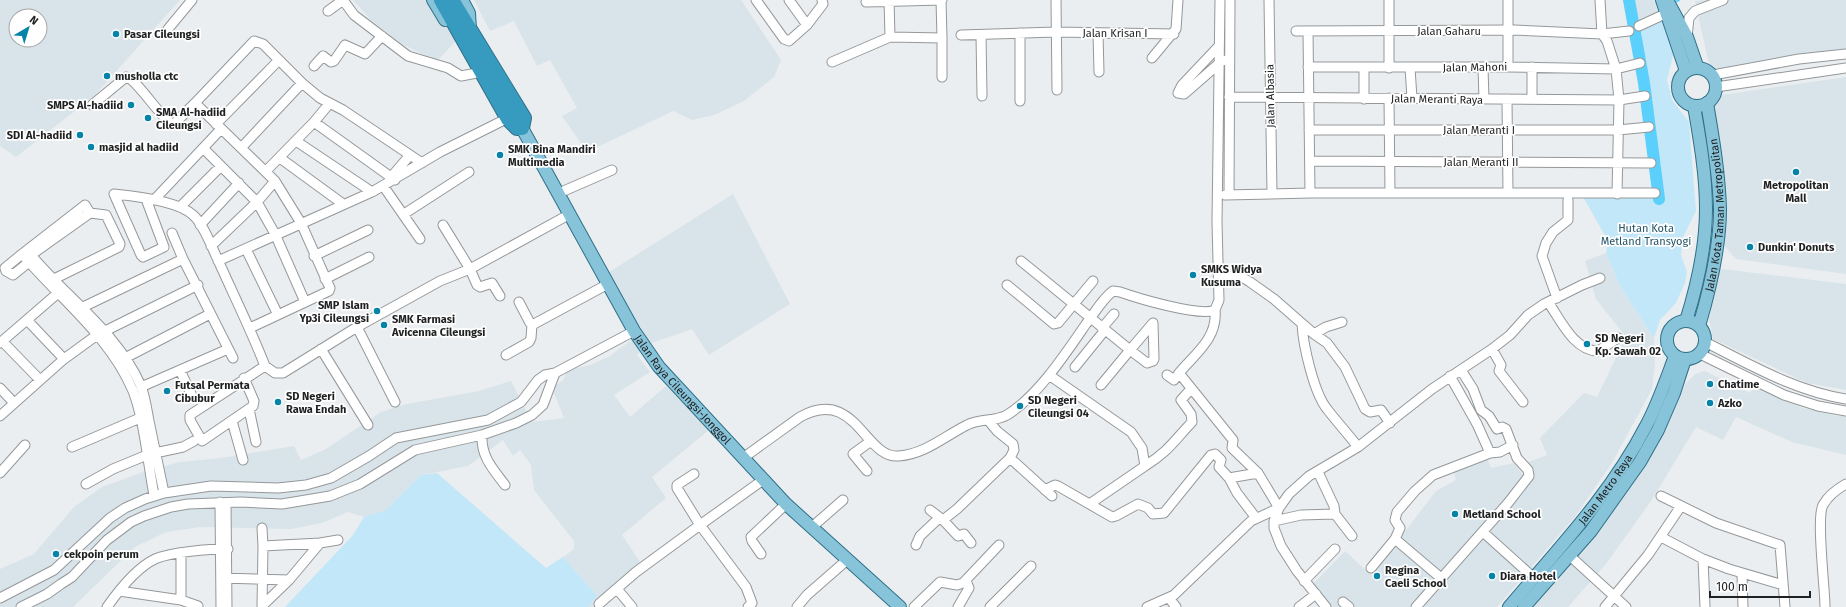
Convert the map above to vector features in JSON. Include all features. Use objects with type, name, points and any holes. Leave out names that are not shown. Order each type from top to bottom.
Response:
[{"type":"highway","name":"Jalan Raya Cileungsi-Jonggol","points":[[441,0],[455,6],[466,34],[482,72],[508,119],[514,125],[522,128],[524,118],[520,111],[466,34]]},
{"type":"main road","name":"Jalan Raya Cileungsi-Jonggol","points":[[433,0],[448,22],[466,34]]},
{"type":"main road","points":[[1666,3],[1687,37],[1692,68]]},
{"type":"main road","points":[[1666,3],[1692,68]]},
{"type":"main road","points":[[1692,68],[1708,71],[1713,76],[1716,87],[1715,94],[1708,103],[1694,106],[1683,100],[1678,90],[1679,78],[1692,68]]},
{"type":"main road","name":"Jalan Kota Taman Metropolitan","points":[[1699,326],[1716,250],[1720,210],[1717,170],[1708,103]]},
{"type":"main road","name":"Jalan Kota Taman Metropolitan","points":[[1686,321],[1703,249],[1706,210],[1704,171],[1694,106]]},
{"type":"main road","name":"Jalan Raya Cileungsi-Jonggol","points":[[522,128],[634,331],[659,367],[786,504],[900,607]]},
{"type":"main road","points":[[1686,321],[1699,326],[1705,336],[1705,342],[1700,354],[1693,358],[1680,358],[1667,344],[1668,332],[1676,324],[1686,321]]},
{"type":"main road","name":"Jalan Metro Raya","points":[[1524,607],[1591,531],[1640,462],[1658,430],[1674,393],[1680,358]]},
{"type":"main road","name":"Jalan Metro Raya","points":[[1509,607],[1582,523],[1630,456],[1680,358]]},
{"type":"street","points":[[168,29],[192,0]]},
{"type":"street","points":[[328,11],[343,0],[354,15],[408,56],[448,68],[461,76],[482,72]]},
{"type":"street","points":[[756,0],[786,40],[791,40],[807,25],[823,4],[822,0]]},
{"type":"street","points":[[789,0],[807,25]]},
{"type":"street","points":[[890,0],[890,37]]},
{"type":"street","points":[[866,2],[890,0],[941,0],[942,77]]},
{"type":"street","points":[[1056,0],[1057,90]]},
{"type":"street","points":[[1152,58],[1174,34],[1177,28],[1178,0]]},
{"type":"street","points":[[1167,375],[1174,380],[1206,344],[1212,335],[1215,310],[1219,300],[1217,195],[1220,61],[1218,46],[1220,0]]},
{"type":"street","points":[[1229,196],[1230,0]]},
{"type":"street","name":"Jalan Albasia","points":[[1269,0],[1272,193]]},
{"type":"street","points":[[1389,0],[1389,68]]},
{"type":"street","points":[[1508,0],[1508,67]]},
{"type":"street","points":[[1600,0],[1602,34],[1609,46],[1616,69],[1619,100],[1617,194]]},
{"type":"street","points":[[1687,37],[1689,18],[1695,11],[1723,0]]},
{"type":"street","points":[[1639,26],[1666,3]]},
{"type":"street","name":"Jalan Gaharu","points":[[1296,31],[1508,30],[1602,34],[1629,31]]},
{"type":"street","points":[[1308,31],[1310,193]]},
{"type":"street","name":"Jalan Krisan I","points":[[961,35],[1056,32],[1098,34],[1174,34]]},
{"type":"street","points":[[1020,34],[1020,101]]},
{"type":"street","points":[[1098,34],[1099,72]]},
{"type":"street","points":[[981,35],[982,96]]},
{"type":"street","points":[[314,66],[323,56],[331,62],[334,61],[345,45],[366,54],[382,36]]},
{"type":"street","points":[[832,62],[890,37],[942,38]]},
{"type":"street","points":[[92,105],[126,77],[133,80],[150,102],[172,124],[175,123],[254,41],[261,42],[302,83],[329,104],[343,110],[422,163]]},
{"type":"street","points":[[1218,46],[1182,85],[1178,93],[1184,94],[1220,61],[1230,57]]},
{"type":"street","points":[[1713,76],[1799,59],[1846,54]]},
{"type":"street","points":[[150,200],[203,148],[218,127],[279,60]]},
{"type":"street","name":"Jalan Mahoni","points":[[1308,67],[1532,67],[1616,69],[1640,63]]},
{"type":"street","points":[[1532,67],[1532,99]]},
{"type":"street","points":[[1364,68],[1364,99]]},
{"type":"street","points":[[1410,68],[1412,98]]},
{"type":"street","points":[[1483,68],[1484,99]]},
{"type":"street","points":[[1716,87],[1846,68]]},
{"type":"street","points":[[241,148],[302,83]]},
{"type":"street","name":"Jalan Meranti Raya","points":[[1229,97],[1619,100],[1645,96]]},
{"type":"street","points":[[1389,98],[1388,131],[1390,193]]},
{"type":"street","points":[[1507,99],[1508,193]]},
{"type":"street","points":[[195,103],[275,181],[301,223],[330,290],[250,328]]},
{"type":"street","points":[[266,171],[314,122],[329,104]]},
{"type":"street","points":[[393,178],[467,138],[508,119],[520,111]]},
{"type":"street","points":[[314,122],[393,178]]},
{"type":"street","name":"Jalan Meranti I","points":[[1309,130],[1618,130],[1649,127]]},
{"type":"street","points":[[296,141],[372,192]]},
{"type":"street","points":[[203,148],[257,202],[275,234],[304,302]]},
{"type":"street","points":[[218,261],[275,234],[384,187],[393,178],[410,155]]},
{"type":"street","points":[[280,158],[343,204]]},
{"type":"street","name":"Jalan Meranti II","points":[[1310,161],[1651,163]]},
{"type":"street","points":[[180,207],[221,166]]},
{"type":"street","points":[[559,193],[612,170]]},
{"type":"street","points":[[404,214],[469,172]]},
{"type":"street","points":[[211,246],[257,202],[275,181]]},
{"type":"street","points":[[200,225],[239,184]]},
{"type":"street","points":[[384,187],[420,239]]},
{"type":"street","points":[[1217,195],[1229,196],[1272,193],[1655,193]]},
{"type":"street","points":[[150,200],[164,247],[143,257],[114,194],[150,200],[180,207],[193,215],[211,246],[250,328],[265,366],[275,373],[283,373],[357,327],[440,280],[470,269],[570,214]]},
{"type":"street","points":[[1568,200],[1568,221],[1560,225],[1553,232],[1546,244],[1542,256],[1552,300],[1573,338],[1588,349],[1598,351],[1618,338]]},
{"type":"street","points":[[27,256],[87,209],[106,215],[117,234],[120,246],[54,280]]},
{"type":"street","points":[[443,225],[470,269],[478,286],[492,283],[500,296]]},
{"type":"street","points":[[314,256],[368,230]]},
{"type":"street","points":[[172,233],[183,259],[198,285],[210,314],[233,358]]},
{"type":"street","points":[[246,249],[278,315]]},
{"type":"street","points":[[27,256],[54,280],[81,308],[101,333],[127,378],[137,404],[164,493]]},
{"type":"street","points":[[27,256],[58,293],[101,333],[125,358],[141,387],[151,454],[154,495]]},
{"type":"street","points":[[325,279],[368,256]]},
{"type":"street","points":[[81,308],[183,259]]},
{"type":"street","points":[[1021,261],[1130,350],[1101,385]]},
{"type":"street","points":[[1219,276],[1236,276],[1245,278],[1274,298],[1302,324],[1327,343],[1345,367],[1365,409],[1370,412],[1381,410],[1390,423]]},
{"type":"street","points":[[1326,607],[1302,578],[1281,546],[1274,528],[1274,521],[1279,508],[1289,494],[1300,483],[1358,448],[1450,376],[1492,349],[1510,335],[1528,315],[1552,300],[1600,278]]},
{"type":"street","points":[[1007,285],[1054,324],[1058,323],[1093,281]]},
{"type":"street","points":[[532,324],[608,284]]},
{"type":"street","points":[[0,416],[64,359],[101,333],[198,285]]},
{"type":"street","points":[[743,458],[800,417],[809,412],[818,410],[832,410],[839,412],[877,447],[890,456],[906,455],[938,442],[966,425],[978,420],[988,420],[1008,415],[1049,375],[1110,294],[1117,291],[1168,306],[1207,312],[1215,310]]},
{"type":"street","points":[[40,380],[1,342],[58,293]]},
{"type":"street","points":[[506,355],[529,342],[531,338],[532,324],[519,302]]},
{"type":"street","points":[[125,358],[210,314]]},
{"type":"street","points":[[1076,367],[1114,314]]},
{"type":"street","points":[[27,320],[64,359]]},
{"type":"street","points":[[1314,334],[1326,327],[1342,322]]},
{"type":"street","points":[[1302,324],[1304,342],[1319,395],[1326,408],[1344,428],[1358,448]]},
{"type":"street","points":[[357,327],[395,402]]},
{"type":"street","points":[[20,607],[47,594],[110,518],[125,508],[154,495],[211,486],[278,488],[306,485],[331,478],[396,438],[488,420],[521,402],[538,380],[545,375],[554,373],[634,331]]},
{"type":"street","points":[[1705,342],[1783,381],[1823,395],[1846,399]]},
{"type":"street","points":[[141,387],[228,349]]},
{"type":"street","points":[[321,349],[368,425]]},
{"type":"street","points":[[1492,349],[1501,365],[1499,371],[1522,402]]},
{"type":"street","points":[[1700,354],[1784,395],[1818,406],[1846,411]]},
{"type":"street","points":[[244,378],[254,401],[253,406],[202,441],[190,417],[198,408],[244,378],[265,366]]},
{"type":"street","points":[[180,370],[192,396]]},
{"type":"street","points":[[1416,607],[1528,479],[1528,470],[1519,461],[1506,429],[1502,427],[1497,428],[1489,416],[1481,410],[1472,389],[1461,370]]},
{"type":"street","points":[[0,598],[54,570],[66,571],[131,522],[144,516],[172,507],[188,504],[282,504],[330,496],[360,484],[415,450],[482,435],[516,423],[532,415],[543,405],[548,396],[554,373]]},
{"type":"street","points":[[1179,373],[1190,390],[1234,440],[1232,448],[1258,473],[1279,508]]},
{"type":"street","points":[[1049,375],[1131,432],[1142,448],[1145,466]]},
{"type":"street","points":[[1450,376],[1477,424],[1490,453]]},
{"type":"street","points":[[0,388],[14,403]]},
{"type":"street","points":[[1091,504],[1169,449],[1175,439],[1192,422],[1190,414],[1181,400],[1190,390]]},
{"type":"street","points":[[249,409],[256,442]]},
{"type":"street","points":[[72,447],[140,418]]},
{"type":"street","points":[[916,545],[920,536],[938,519],[943,520],[957,509],[1010,458],[1014,450],[1013,444],[997,431],[988,420]]},
{"type":"street","points":[[232,421],[243,460]]},
{"type":"street","points":[[482,435],[482,445],[487,461],[505,485]]},
{"type":"street","points":[[867,471],[853,454],[871,440]]},
{"type":"street","points":[[86,484],[113,469],[151,454],[183,447],[194,441]]},
{"type":"street","points":[[0,473],[25,445]]},
{"type":"street","points":[[1371,568],[1394,539],[1401,527],[1396,522],[1395,516],[1415,491],[1433,475],[1490,453],[1500,452],[1513,445]]},
{"type":"street","points":[[1045,490],[1055,485],[1058,486],[1112,517],[1138,504],[1148,508],[1152,514],[1164,513],[1213,454],[1220,457],[1221,462],[1219,467],[1229,478],[1237,493],[1256,518]]},
{"type":"street","points":[[1010,458],[1052,496]]},
{"type":"street","points":[[1318,472],[1334,506],[1335,514],[1352,536]]},
{"type":"street","points":[[1229,478],[1258,473]]},
{"type":"street","points":[[694,474],[677,486],[677,488],[700,525],[746,587],[751,606]]},
{"type":"street","points":[[599,604],[636,572],[763,480]]},
{"type":"street","points":[[1825,607],[1820,512],[1829,497],[1846,484]]},
{"type":"street","points":[[1661,496],[1716,523],[1778,544],[1782,551],[1785,607]]},
{"type":"street","points":[[812,527],[843,500]]},
{"type":"street","points":[[221,607],[224,578],[223,503]]},
{"type":"street","points":[[761,554],[751,537],[786,504]]},
{"type":"street","points":[[1605,607],[1661,537],[1681,506]]},
{"type":"street","points":[[1147,607],[1169,598],[1256,518],[1279,508]]},
{"type":"street","points":[[930,510],[943,520],[957,536],[964,534],[970,543]]},
{"type":"street","points":[[1274,521],[1301,515],[1335,514]]},
{"type":"street","points":[[262,528],[262,607]]},
{"type":"street","points":[[1482,532],[1534,578]]},
{"type":"street","points":[[1661,537],[1703,558],[1742,574],[1783,585]]},
{"type":"street","points":[[1394,539],[1441,578]]},
{"type":"street","points":[[263,546],[320,543],[338,540]]},
{"type":"street","points":[[262,607],[289,580],[320,543]]},
{"type":"street","points":[[914,607],[940,582],[956,585],[966,581],[999,545]]},
{"type":"street","points":[[107,607],[119,591],[153,560],[182,554],[224,549]]},
{"type":"street","points":[[1292,580],[1302,578],[1335,549]]},
{"type":"street","points":[[182,554],[182,600]]},
{"type":"street","points":[[1570,556],[1613,597],[1626,607]]},
{"type":"street","points":[[1703,558],[1705,607]]},
{"type":"street","points":[[797,607],[807,595],[847,560]]},
{"type":"street","points":[[990,607],[1032,566]]},
{"type":"street","points":[[1742,574],[1743,607]]},
{"type":"street","points":[[224,578],[289,580]]},
{"type":"street","points":[[224,578],[228,607]]},
{"type":"street","points":[[958,607],[969,588],[966,581]]},
{"type":"street","points":[[617,588],[632,607]]},
{"type":"street","points":[[119,591],[182,600],[198,606]]},
{"type":"street","points":[[1299,607],[1316,594]]},
{"type":"street","points":[[1169,598],[1176,607]]},
{"type":"shaded area","points":[[0,0],[180,0],[94,96],[16,157],[0,146]]},
{"type":"shaded area","points":[[353,0],[432,0],[456,41],[437,61],[402,44],[371,20]]},
{"type":"shaded area","points":[[474,0],[741,0],[781,60],[774,77],[744,101],[714,115],[692,120],[673,111],[587,152],[562,116],[577,108],[550,60],[537,66],[514,21],[490,31]]},
{"type":"shaded area","points":[[1628,0],[1654,0],[1661,19],[1635,29]]},
{"type":"shaded area","points":[[1846,0],[1846,52],[1819,54],[1719,69],[1709,64],[1695,1]]},
{"type":"shaded area","name":"Metropolitan Mall","points":[[1846,77],[1846,274],[1736,259],[1721,242],[1722,165],[1714,107],[1722,95]]},
{"type":"shaded area","points":[[733,194],[790,304],[709,355],[692,329],[649,344],[637,355],[650,372],[614,395],[630,417],[666,386],[709,430],[652,477],[666,498],[622,535],[640,562],[593,605],[595,607],[588,607],[597,596],[563,557],[574,549],[574,541],[534,490],[531,465],[520,450],[513,456],[503,440],[468,466],[421,475],[386,510],[364,517],[348,512],[322,523],[291,529],[200,527],[166,532],[135,547],[73,607],[0,607],[0,569],[34,554],[74,507],[102,487],[146,471],[180,462],[221,458],[294,446],[301,460],[326,449],[381,412],[407,404],[479,391],[511,381],[532,422],[564,418],[552,388],[563,380],[568,370],[590,365],[608,357],[640,334],[606,274]]},
{"type":"shaded area","points":[[1606,253],[1621,288],[1654,338],[1655,363],[1652,389],[1612,463],[1574,518],[1497,607],[1421,607],[1535,476],[1526,463],[1547,455],[1540,438],[1584,393],[1597,397],[1626,337],[1596,299],[1585,261]]},
{"type":"shaded area","points":[[1722,269],[1846,284],[1846,390],[1807,383],[1713,339],[1709,319],[1717,271]]},
{"type":"shaded area","points":[[1705,371],[1750,393],[1754,385],[1803,408],[1837,416],[1846,415],[1846,455],[1792,442],[1736,417],[1723,440],[1696,427],[1651,501],[1606,564],[1568,607],[1533,607],[1585,547],[1652,454],[1686,383],[1695,374]]},
{"type":"shaded area","name":"Metland School","points":[[1485,453],[1491,468],[1514,463],[1525,477],[1442,573],[1400,538],[1436,491],[1456,480],[1452,464]]},
{"type":"shaded area","name":"Regina Caeli School","points":[[1395,544],[1436,578],[1411,607],[1330,607],[1313,584],[1345,551],[1370,574]]},
{"type":"green space","name":"Hutan Kota Metland Transyogi","points":[[1661,19],[1673,55],[1667,80],[1672,100],[1689,122],[1696,211],[1683,237],[1681,255],[1687,272],[1685,283],[1676,303],[1660,320],[1654,338],[1621,288],[1606,253],[1608,241],[1582,195],[1664,196],[1635,29]]},
{"type":"green space","points":[[437,473],[546,568],[563,557],[597,596],[588,607],[285,607],[353,535],[364,517],[386,510],[421,475]]},
{"type":"waterway","points":[[1629,0],[1644,83],[1659,199]]},
{"type":"waterway","points":[[1673,3],[1679,0]]},
{"type":"place","name":"Pasar Cileungsi","points":[[116,34]]},
{"type":"place","name":"musholla ctc","points":[[107,76]]},
{"type":"place","name":"SMPS Al-hadiid","points":[[131,105]]},
{"type":"place","name":"SMA Al-hadiid Cileungsi","points":[[148,118]]},
{"type":"place","name":"SDI Al-hadiid","points":[[80,135]]},
{"type":"place","name":"masjid al hadiid","points":[[91,147]]},
{"type":"place","name":"SMK Bina Mandiri Multimedia","points":[[500,155]]},
{"type":"place","name":"Metropolitan Mall","points":[[1796,172]]},
{"type":"place","name":"Dunkin' Donuts","points":[[1750,247]]},
{"type":"place","name":"SMKS Widya Kusuma","points":[[1193,275]]},
{"type":"place","name":"SMP Islam Yp3i Cileungsi","points":[[377,311]]},
{"type":"place","name":"SMK Farmasi Avicenna Cileungsi","points":[[384,325]]},
{"type":"place","name":"SD Negeri Kp. Sawah 02","points":[[1587,344]]},
{"type":"place","name":"Chatime","points":[[1710,384]]},
{"type":"place","name":"Futsal Permata Cibubur","points":[[167,391]]},
{"type":"place","name":"SD Negeri Rawa Endah","points":[[278,402]]},
{"type":"place","name":"Azko","points":[[1710,403]]},
{"type":"place","name":"SD Negeri Cileungsi 04","points":[[1020,406]]},
{"type":"place","name":"Metland School","points":[[1455,514]]},
{"type":"place","name":"cekpoin perum","points":[[56,554]]},
{"type":"place","name":"Regina Caeli School","points":[[1377,576]]},
{"type":"place","name":"Diara Hotel","points":[[1492,576]]}]
